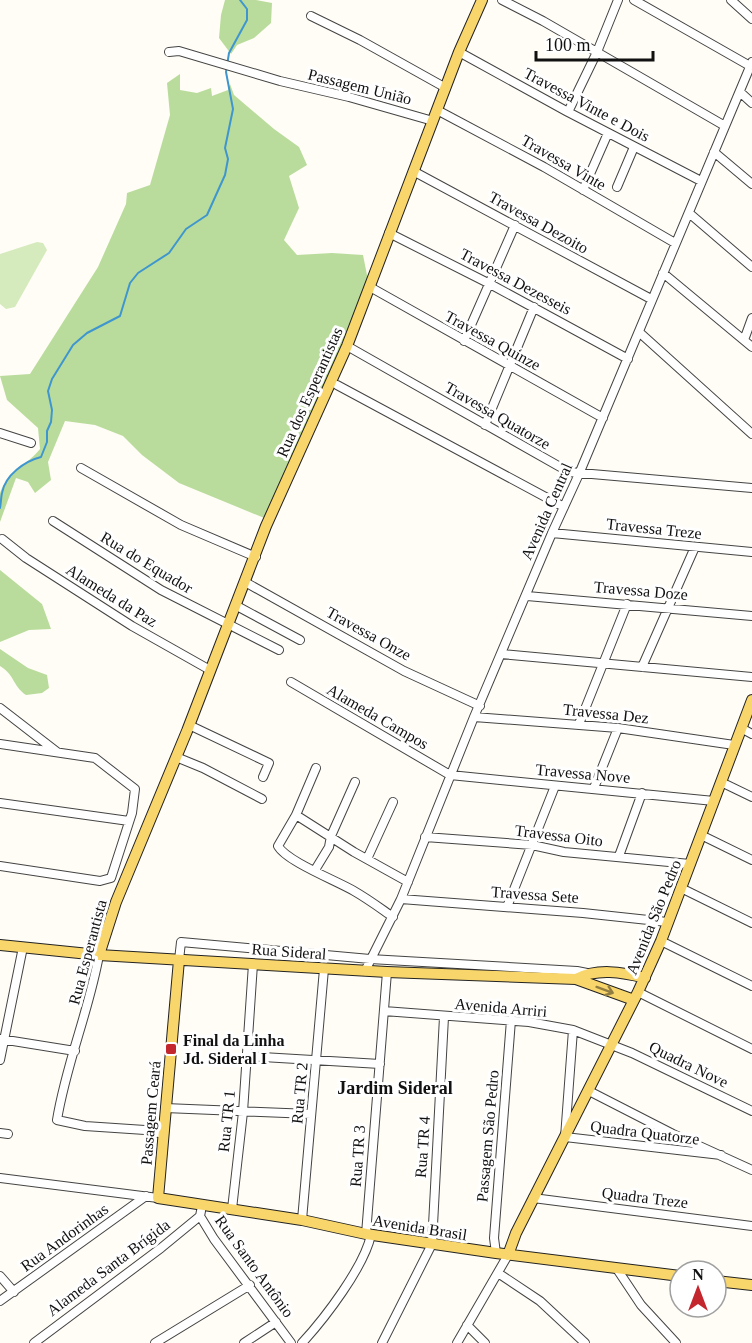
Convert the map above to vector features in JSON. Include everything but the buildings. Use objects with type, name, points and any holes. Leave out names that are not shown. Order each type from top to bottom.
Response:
[{"type":"main road","name":"Rua dos Esperantistas","points":[[160,796],[269,520],[370,287],[459,52],[482,0]]},
{"type":"main road","name":"Avenida São Pedro","points":[[502,1254],[516,1233],[590,1091],[645,978],[752,700]]},
{"type":"main road","name":"Rua Esperantista","points":[[99,955],[116,902],[160,796]]},
{"type":"main road","name":"Rua Sideral","points":[[0,945],[99,955],[324,969],[576,979],[636,996]]},
{"type":"main road","name":"Passagem Ceará","points":[[158,1198],[179,960]]},
{"type":"main road","name":"Rua Sideral","points":[[576,979],[587,974],[617,972],[645,978]]},
{"type":"main road","name":"Avenida Brasil","points":[[158,1198],[302,1220],[432,1244],[668,1275]]},
{"type":"main road","points":[[728,1282],[752,1285]]},
{"type":"street","points":[[502,0],[543,21],[725,126]]},
{"type":"street","points":[[568,112],[597,52],[618,0]]},
{"type":"street","points":[[634,0],[751,64]]},
{"type":"street","points":[[730,0],[752,19]]},
{"type":"street","points":[[310,16],[360,40],[446,88]]},
{"type":"street","name":"Passagem União","points":[[169,52],[179,51],[280,81],[435,115]]},
{"type":"street","name":"Travessa Vinte e Dois","points":[[459,52],[701,181]]},
{"type":"street","name":"Avenida Central","points":[[365,971],[401,899],[474,717],[603,418],[751,64]]},
{"type":"street","points":[[740,92],[752,103]]},
{"type":"street","name":"Travessa Vinte","points":[[435,115],[583,190],[675,243]]},
{"type":"street","points":[[583,190],[608,133]]},
{"type":"street","points":[[617,187],[634,147]]},
{"type":"street","points":[[714,152],[752,184]]},
{"type":"street","name":"Travessa Dezoito","points":[[413,171],[651,299]]},
{"type":"street","points":[[689,213],[752,267]]},
{"type":"street","points":[[464,341],[515,225]]},
{"type":"street","name":"Travessa Dezesseis","points":[[389,233],[534,307],[628,359]]},
{"type":"street","points":[[663,273],[752,347]]},
{"type":"street","name":"Travessa Quinze","points":[[370,287],[603,418]]},
{"type":"street","points":[[485,426],[534,307]]},
{"type":"street","points":[[744,340],[752,318]]},
{"type":"street","points":[[639,332],[752,434]]},
{"type":"street","name":"Travessa Quatorze","points":[[346,346],[568,472],[752,488]]},
{"type":"street","points":[[337,385],[564,507]]},
{"type":"street","points":[[0,433],[31,444]]},
{"type":"street","points":[[81,468],[181,525],[256,557]]},
{"type":"street","name":"Rua do Equador","points":[[53,521],[132,573],[227,625]]},
{"type":"street","name":"Travessa Treze","points":[[552,533],[752,552]]},
{"type":"street","name":"Alameda da Paz","points":[[2,539],[26,558],[117,617],[210,670]]},
{"type":"street","points":[[642,667],[695,547]]},
{"type":"street","name":"Travessa Onze","points":[[246,582],[404,671],[480,706]]},
{"type":"street","name":"Travessa Doze","points":[[527,596],[752,616]]},
{"type":"street","points":[[579,724],[627,604]]},
{"type":"street","points":[[235,605],[300,640]]},
{"type":"street","points":[[227,625],[279,650]]},
{"type":"street","points":[[501,654],[752,677]]},
{"type":"street","name":"Alameda Campos","points":[[291,682],[450,776]]},
{"type":"street","points":[[0,708],[58,753]]},
{"type":"street","name":"Travessa Dez","points":[[474,717],[618,728],[734,745]]},
{"type":"street","points":[[189,725],[269,763],[264,777]]},
{"type":"street","points":[[594,788],[618,728]]},
{"type":"street","points":[[741,728],[752,734]]},
{"type":"street","points":[[0,744],[95,758],[135,789],[132,813],[111,878],[100,881],[0,866]]},
{"type":"street","points":[[176,757],[203,768],[262,799]]},
{"type":"street","points":[[316,768],[279,849],[353,890],[393,917]]},
{"type":"street","name":"Travessa Nove","points":[[450,776],[714,801]]},
{"type":"street","points":[[315,870],[329,847],[331,836],[355,782]]},
{"type":"street","points":[[721,782],[752,797]]},
{"type":"street","points":[[507,907],[555,786]]},
{"type":"street","points":[[619,856],[642,793]]},
{"type":"street","points":[[367,859],[393,802]]},
{"type":"street","points":[[0,803],[129,821]]},
{"type":"street","points":[[296,815],[408,882]]},
{"type":"street","points":[[701,835],[752,860]]},
{"type":"street","name":"Travessa Oito","points":[[425,837],[532,845],[564,852],[690,864]]},
{"type":"street","points":[[681,888],[752,923]]},
{"type":"street","name":"Travessa Sete","points":[[401,899],[667,922]]},
{"type":"street","points":[[661,941],[752,986]]},
{"type":"street","points":[[179,960],[181,942],[370,959],[565,970],[587,974]]},
{"type":"street","points":[[0,1060],[23,947]]},
{"type":"street","name":"Rua Esperantista","points":[[99,955],[93,989],[65,1082],[57,1120],[85,1126],[145,1130],[164,1134]]},
{"type":"street","name":"Rua TR 1","points":[[232,1209],[243,1112],[253,964]]},
{"type":"street","name":"Rua TR 2","points":[[302,1220],[324,969]]},
{"type":"street","name":"Rua TR 3","points":[[302,1343],[345,1286],[367,1248],[387,972]]},
{"type":"street","points":[[636,996],[752,1049]]},
{"type":"street","name":"Avenida Arriri","points":[[384,1011],[545,1024],[573,1030],[612,1045]]},
{"type":"street","name":"Rua TR 4","points":[[432,1244],[444,1017]]},
{"type":"street","name":"Passagem São Pedro","points":[[502,1254],[494,1238],[511,1020]]},
{"type":"street","name":"Avenida São Pedro","points":[[565,1137],[573,1030]]},
{"type":"street","points":[[3,1039],[75,1050]]},
{"type":"street","name":"Quadra Nove","points":[[612,1045],[752,1112]]},
{"type":"street","points":[[247,1056],[380,1064]]},
{"type":"street","points":[[590,1091],[673,1134],[752,1170]]},
{"type":"street","points":[[165,1108],[311,1114]]},
{"type":"street","name":"Quadra Quatorze","points":[[565,1137],[722,1155]]},
{"type":"street","points":[[0,1178],[158,1198]]},
{"type":"street","name":"Rua Andorinhas","points":[[0,1300],[146,1196]]},
{"type":"street","name":"Quadra Treze","points":[[534,1198],[752,1226]]},
{"type":"street","name":"Rua Santo Antônio","points":[[201,1204],[200,1216],[214,1239],[291,1343]]},
{"type":"street","name":"Alameda Santa Brígida","points":[[34,1343],[200,1216]]},
{"type":"street","points":[[382,1343],[432,1244]]},
{"type":"street","points":[[457,1343],[498,1273],[502,1254]]},
{"type":"street","points":[[617,1269],[641,1305],[676,1343]]},
{"type":"street","points":[[498,1273],[540,1301],[585,1343]]},
{"type":"street","points":[[0,1276],[14,1292]]},
{"type":"street","points":[[155,1343],[250,1285]]},
{"type":"street","points":[[244,1343],[276,1322]]},
{"type":"street","points":[[467,1325],[485,1343]]},
{"type":"green space","points":[[225,0],[256,0],[272,3],[271,23],[254,38],[237,45],[231,54],[219,38]]},
{"type":"green space","points":[[180,74],[180,90],[197,93],[211,88],[212,96],[228,90],[230,84],[234,95],[299,147],[307,165],[289,176],[299,208],[284,240],[297,255],[332,253],[363,255],[368,280],[269,520],[179,483],[142,455],[123,436],[95,425],[65,421],[48,462],[51,480],[35,493],[28,482],[16,478],[0,522],[0,493],[3,486],[40,449],[38,428],[7,400],[0,376],[30,374],[98,267],[126,204],[127,193],[150,185],[170,115],[167,83]]},
{"type":"green space","points":[[37,242],[43,243],[47,250],[15,307],[6,309],[0,304],[0,254]]},
{"type":"green space","points":[[0,570],[42,604],[51,629],[29,630],[0,642]]},
{"type":"green space","points":[[0,649],[28,668],[47,675],[49,688],[42,693],[26,695],[0,666]]},
{"type":"waterway","points":[[0,508],[4,486],[11,475],[22,465],[41,457],[51,422],[52,410],[48,391],[52,379],[73,345],[87,333],[120,316],[130,283],[138,273],[169,253],[186,229],[207,215],[225,175],[228,159],[225,148],[233,109],[226,72],[229,53],[247,20],[247,9],[240,0]]},
{"type":"place","name":"Final da Linha Jd. Sideral I","points":[[171,1049]]},
{"type":"district","name":"Jardim Sideral","points":[[395,1088]]}]
